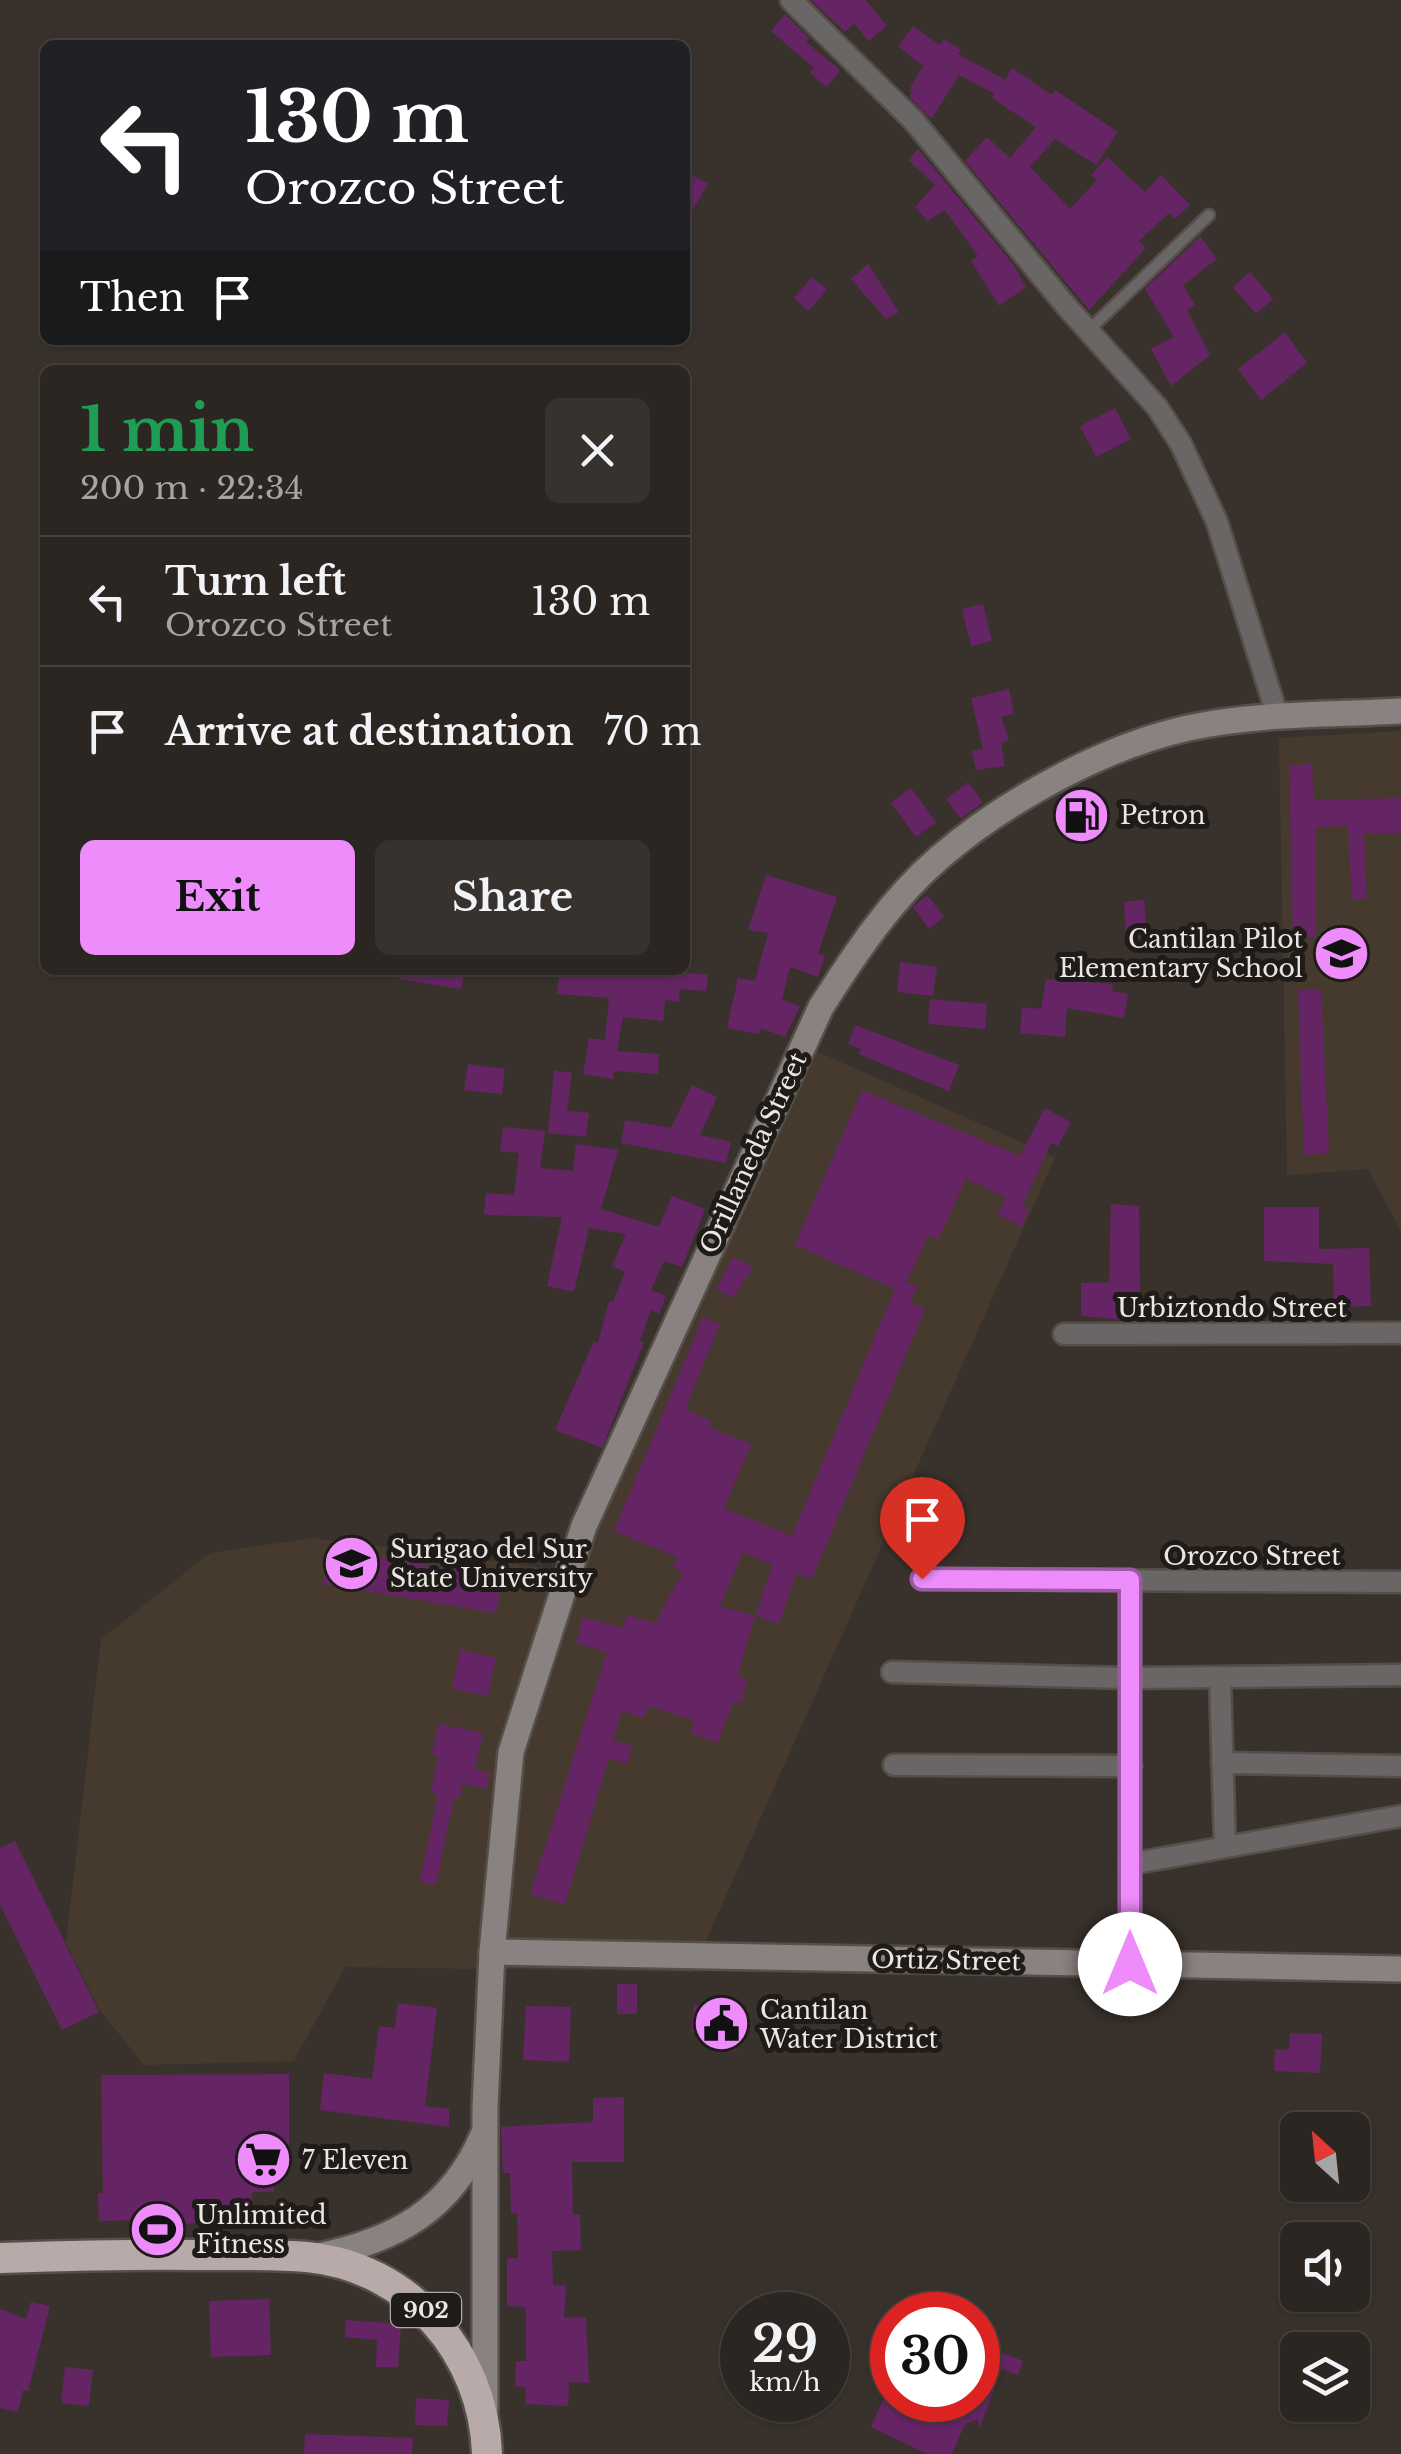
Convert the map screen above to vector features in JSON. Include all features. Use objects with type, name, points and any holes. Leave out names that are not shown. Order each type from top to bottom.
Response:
[{"type":"highway","name":"902","points":[[0,2258],[310,2257],[374,2278],[426,2310],[466,2363],[485,2422],[487,2454]]},
{"type":"street","points":[[791,0],[914,121],[1137,381],[1181,444],[1234,570],[1278,718]]},
{"type":"street","name":"Orillaneda Street","points":[[485,2422],[485,2130],[492,1952],[510,1752],[584,1526],[821,1007],[894,905],[938,859],[979,827],[1054,781],[1142,741],[1218,723],[1401,712]]},
{"type":"street","name":"Urbiztondo Street","points":[[1064,1334],[1401,1332]]},
{"type":"street","name":"Orozco Street","points":[[922,1579],[1401,1582]]},
{"type":"street","points":[[1130,1580],[1130,1964]]},
{"type":"street","points":[[892,1672],[1128,1678],[1401,1675]]},
{"type":"street","points":[[1220,1678],[1225,1846]]},
{"type":"street","points":[[1222,1762],[1401,1766]]},
{"type":"street","points":[[894,1765],[1130,1766]]},
{"type":"street","points":[[1130,1864],[1401,1816]]},
{"type":"street","name":"Ortiz Street","points":[[492,1952],[1401,1969]]},
{"type":"street","points":[[310,2257],[375,2243],[412,2224],[461,2176],[485,2130]]},
{"type":"lane","points":[[1090,329],[1209,215]]},
{"type":"shaded area","name":"Cantilan Pilot Elementary School","points":[[1401,731],[1401,1231],[1368,1169],[1287,1175],[1279,738]]},
{"type":"shaded area","name":"Surigao del Sur State University","points":[[809,1048],[1055,1157],[692,1972],[345,1967],[294,2061],[144,2065],[99,2009],[66,1943],[101,1639],[210,1553],[313,1538],[578,1572]]},
{"type":"building","points":[[811,0],[866,0],[887,26],[868,41],[854,23],[845,32]]},
{"type":"building","points":[[785,14],[810,38],[806,42],[840,70],[827,87],[810,73],[814,68],[771,31]]},
{"type":"building","points":[[913,26],[940,45],[944,39],[961,50],[958,54],[1005,80],[1012,68],[1052,95],[1055,90],[1118,132],[1096,165],[1055,139],[1030,167],[1070,209],[1097,180],[1091,175],[1107,157],[1145,192],[1161,175],[1190,205],[1175,219],[1169,213],[1139,241],[1146,248],[1089,310],[965,161],[987,137],[1010,158],[1036,127],[992,98],[995,94],[959,75],[932,118],[927,115],[910,98],[911,86],[923,66],[898,46]]},
{"type":"building","points":[[918,149],[1013,264],[1026,287],[999,306],[971,261],[978,256],[945,210],[928,221],[915,207],[935,185],[908,160]]},
{"type":"building","points":[[690,174],[708,184],[690,214]]},
{"type":"building","points":[[1200,236],[1217,259],[1183,285],[1195,305],[1187,310],[1210,355],[1171,386],[1151,349],[1174,337],[1145,289]]},
{"type":"building","points":[[868,264],[899,312],[886,319],[851,279]]},
{"type":"building","points":[[1250,272],[1273,299],[1256,314],[1233,287]]},
{"type":"building","points":[[812,277],[827,290],[808,311],[794,298]]},
{"type":"building","points":[[1285,332],[1307,363],[1261,400],[1238,369]]},
{"type":"building","points":[[1115,408],[1131,439],[1096,457],[1080,426]]},
{"type":"building","points":[[983,604],[992,641],[971,646],[962,609]]},
{"type":"building","points":[[1009,689],[1014,713],[1001,717],[1009,740],[1001,743],[1005,766],[976,770],[972,751],[983,749],[971,698]]},
{"type":"building","points":[[1312,764],[1314,800],[1401,798],[1401,833],[1364,834],[1367,898],[1352,900],[1348,826],[1315,827],[1316,937],[1293,937],[1289,766]]},
{"type":"building","points":[[968,782],[983,802],[961,819],[946,799]]},
{"type":"building","points":[[911,788],[936,822],[916,837],[891,803]]},
{"type":"building","points":[[1083,792],[1092,810],[1068,822],[1059,805]]},
{"type":"building","points":[[766,875],[837,897],[818,954],[825,956],[818,977],[790,967],[782,1000],[800,1006],[785,1037],[761,1028],[759,1034],[727,1028],[738,978],[755,981],[768,933],[748,930]]},
{"type":"building","points":[[927,895],[944,917],[929,929],[913,907]]},
{"type":"building","points":[[1144,900],[1147,937],[1126,938],[1124,902]]},
{"type":"building","points":[[900,962],[937,967],[933,996],[897,992]]},
{"type":"building","points":[[399,975],[464,975],[461,989],[399,979]]},
{"type":"building","points":[[559,975],[708,975],[706,991],[680,989],[679,1002],[665,1000],[663,1021],[623,1017],[617,1051],[659,1054],[658,1074],[614,1071],[613,1079],[583,1074],[589,1038],[605,1040],[609,998],[557,994]]},
{"type":"building","points":[[1046,979],[1113,984],[1112,991],[1128,994],[1124,1018],[1067,1008],[1065,1037],[1020,1033],[1022,1007],[1041,1009]]},
{"type":"building","points":[[1321,989],[1329,1153],[1304,1155],[1298,990]]},
{"type":"building","points":[[930,999],[987,1004],[985,1029],[928,1024]]},
{"type":"building","points":[[855,1025],[959,1065],[949,1091],[859,1054],[861,1049],[848,1044]]},
{"type":"building","points":[[468,1064],[505,1069],[502,1094],[464,1090]]},
{"type":"building","points":[[554,1070],[572,1073],[567,1111],[589,1113],[586,1137],[548,1133]]},
{"type":"building","points":[[692,1085],[717,1097],[700,1135],[731,1142],[726,1163],[621,1143],[625,1120],[671,1128]]},
{"type":"building","points":[[862,1090],[1020,1156],[1045,1108],[1071,1122],[1058,1146],[1051,1143],[1022,1207],[1029,1210],[1022,1226],[998,1215],[1006,1197],[966,1179],[938,1240],[928,1235],[907,1282],[917,1286],[910,1302],[925,1309],[812,1579],[796,1573],[779,1624],[756,1616],[772,1565],[743,1552],[720,1606],[755,1616],[737,1677],[747,1679],[741,1703],[734,1701],[717,1743],[690,1732],[695,1721],[648,1706],[644,1718],[622,1711],[613,1740],[633,1746],[627,1764],[609,1758],[565,1904],[530,1894],[607,1652],[576,1643],[583,1617],[623,1628],[627,1615],[655,1623],[683,1572],[673,1567],[677,1557],[614,1531],[703,1317],[720,1324],[685,1409],[711,1421],[708,1427],[751,1444],[724,1508],[792,1536],[895,1289],[795,1245]]},
{"type":"building","points":[[503,1127],[545,1131],[540,1168],[573,1171],[576,1144],[618,1150],[601,1209],[659,1227],[672,1196],[705,1209],[682,1267],[664,1261],[651,1290],[666,1296],[659,1314],[651,1310],[640,1341],[644,1342],[602,1448],[555,1430],[594,1341],[598,1343],[609,1301],[613,1302],[625,1272],[612,1266],[626,1234],[589,1228],[574,1292],[547,1286],[562,1217],[484,1215],[486,1193],[514,1195],[519,1153],[500,1151]]},
{"type":"building","points":[[1111,1204],[1139,1206],[1140,1296],[1126,1296],[1126,1320],[1081,1316],[1081,1283],[1109,1282]]},
{"type":"building","points":[[1264,1207],[1319,1207],[1319,1249],[1369,1248],[1371,1306],[1334,1307],[1333,1264],[1264,1261]]},
{"type":"building","points":[[733,1257],[753,1267],[733,1298],[716,1290]]},
{"type":"building","points":[[329,1549],[502,1578],[496,1613],[323,1584]]},
{"type":"building","points":[[460,1650],[496,1658],[488,1696],[452,1689]]},
{"type":"building","points":[[438,1724],[483,1733],[475,1770],[490,1773],[486,1789],[463,1784],[460,1798],[454,1797],[436,1885],[420,1882],[438,1794],[431,1792],[438,1757],[432,1755]]},
{"type":"building","points":[[15,1841],[99,2012],[62,2030],[0,1905],[0,1848]]},
{"type":"building","points":[[617,1984],[637,1984],[637,2014],[617,2014]]},
{"type":"building","points":[[398,2003],[437,2008],[425,2106],[449,2109],[449,2127],[320,2110],[324,2073],[372,2079],[379,2026],[395,2028]]},
{"type":"building","points":[[694,2005],[748,2009],[746,2037],[737,2036],[736,2051],[711,2049],[712,2034],[691,2032]]},
{"type":"building","points":[[526,2006],[571,2007],[569,2062],[523,2060]]},
{"type":"building","points":[[1290,2033],[1322,2034],[1320,2073],[1274,2071],[1275,2049],[1289,2050]]},
{"type":"building","points":[[289,2074],[289,2170],[274,2170],[274,2192],[252,2192],[252,2205],[224,2206],[224,2218],[210,2218],[210,2222],[142,2227],[142,2220],[99,2221],[98,2193],[103,2193],[101,2075]]},
{"type":"building","points":[[624,2097],[624,2162],[572,2162],[573,2215],[580,2215],[581,2250],[552,2251],[553,2285],[566,2286],[564,2317],[586,2318],[589,2383],[569,2382],[568,2406],[525,2404],[526,2387],[515,2386],[516,2361],[526,2361],[526,2307],[507,2306],[507,2258],[518,2258],[517,2213],[511,2213],[510,2173],[503,2173],[501,2127],[593,2122],[593,2098]]},
{"type":"building","points":[[269,2299],[271,2355],[211,2357],[209,2301]]},
{"type":"building","points":[[31,2302],[50,2306],[28,2391],[23,2390],[18,2412],[0,2408],[0,2309],[26,2319]]},
{"type":"building","points":[[346,2320],[401,2324],[398,2367],[376,2367],[377,2340],[345,2337]]},
{"type":"building","points":[[1000,2352],[1023,2361],[1018,2375],[1002,2369],[1000,2374]]},
{"type":"building","points":[[65,2367],[93,2370],[89,2406],[61,2403]]},
{"type":"building","points":[[416,2398],[449,2400],[447,2426],[415,2425]]},
{"type":"building","points":[[873,2422],[970,2422],[965,2424],[952,2454],[927,2454],[871,2427]]},
{"type":"building","points":[[305,2434],[413,2438],[412,2454],[304,2454]]},
{"type":"place","name":"Petron","points":[[1081,815]]},
{"type":"place","name":"Cantilan Pilot Elementary School","points":[[1342,953]]},
{"type":"place","name":"Surigao del Sur State University","points":[[351,1563]]},
{"type":"place","name":"Cantilan Water District","points":[[721,2024]]},
{"type":"place","name":"7 Eleven","points":[[263,2160]]},
{"type":"place","name":"Unlimited Fitness","points":[[157,2229]]},
{"type":"route","points":[[922,1579],[1130,1580],[1130,1964]]}]
